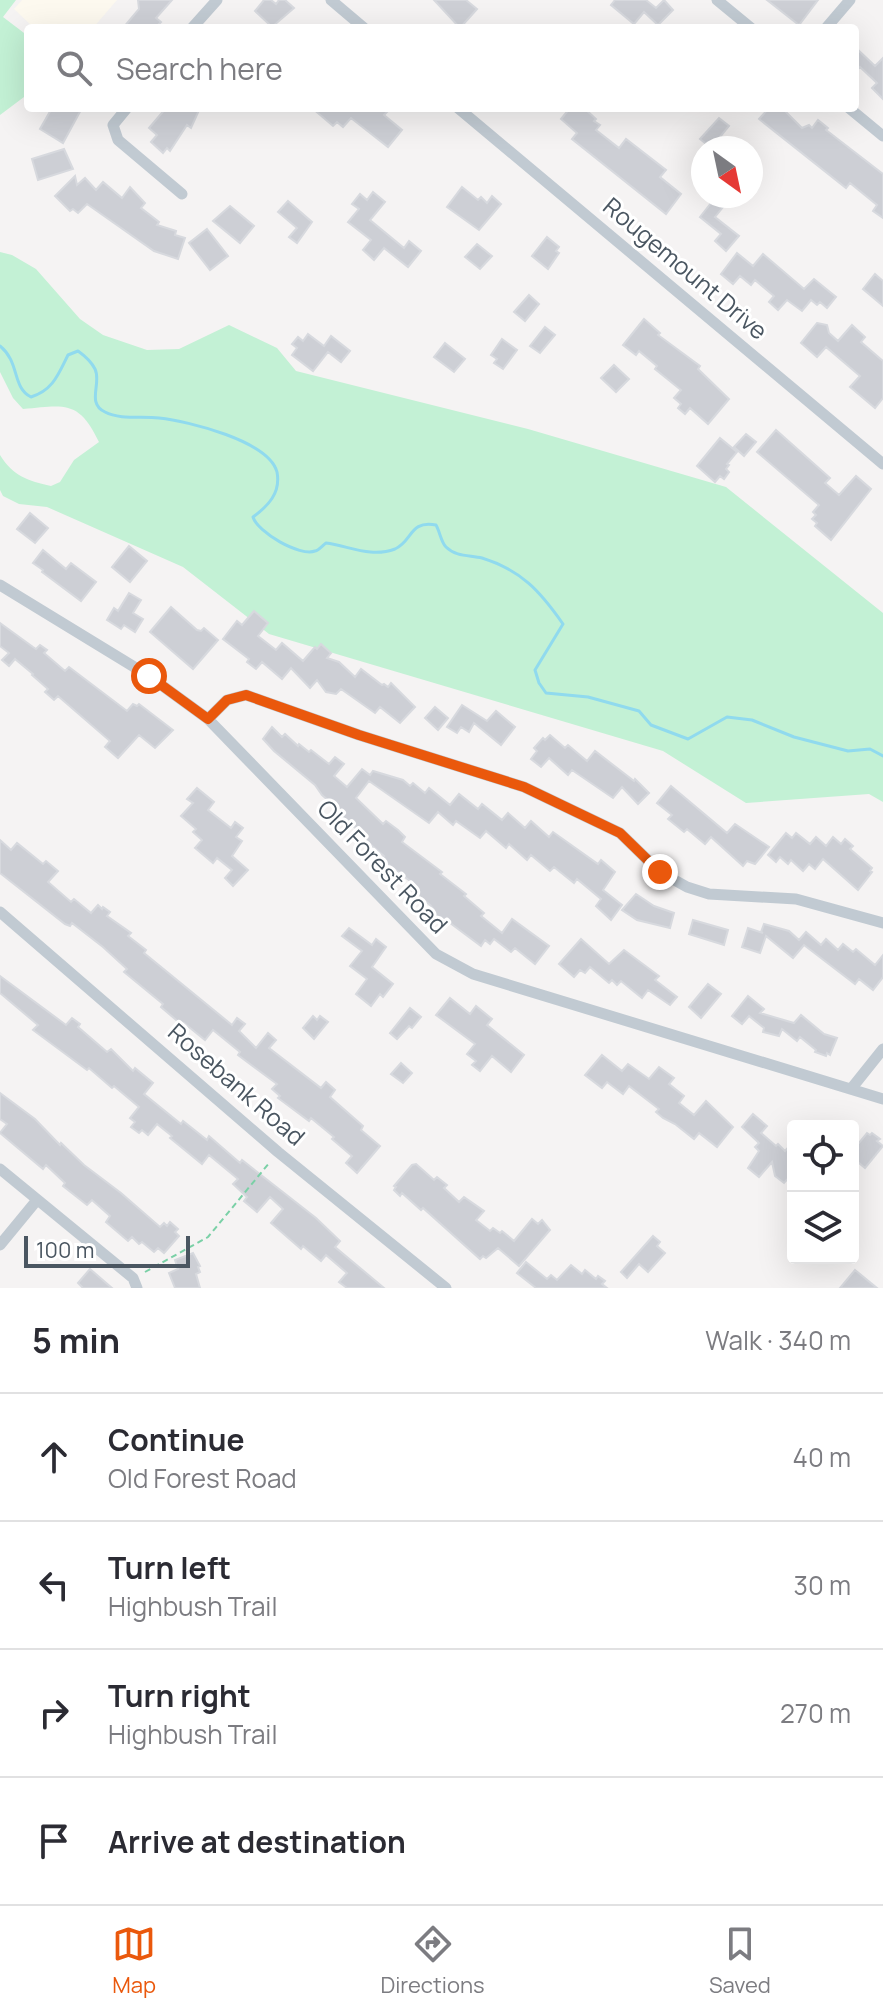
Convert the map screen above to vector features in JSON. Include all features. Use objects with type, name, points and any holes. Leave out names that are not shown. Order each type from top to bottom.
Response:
[{"type":"street","points":[[196,24],[217,0]]},
{"type":"street","points":[[331,0],[359,24]]},
{"type":"street","points":[[829,24],[850,0]]},
{"type":"street","points":[[724,2],[747,24]]},
{"type":"street","points":[[124,112],[113,125],[118,140],[182,194]]},
{"type":"street","name":"Rougemount Drive","points":[[463,112],[883,464]]},
{"type":"street","points":[[854,112],[883,136]]},
{"type":"street","name":"Old Forest Road","points":[[0,585],[149,676],[208,719],[436,954],[473,974],[883,1099]]},
{"type":"street","points":[[208,719],[227,700],[246,695],[359,735],[524,787],[620,833],[660,872],[687,887],[709,894],[796,899],[883,923]]},
{"type":"street","name":"Rosebank Road","points":[[0,912],[278,1152],[446,1288]]},
{"type":"street","points":[[851,1089],[883,1049]]},
{"type":"street","points":[[0,1169],[135,1283]]},
{"type":"street","points":[[0,1245],[37,1200]]},
{"type":"path","points":[[135,1283],[208,1237],[278,1152]]},
{"type":"shaded area","points":[[22,0],[117,0],[96,24],[30,24],[14,9]]},
{"type":"green space","points":[[0,0],[16,0],[3,17],[24,33],[24,97],[0,115]]},
{"type":"green space","points":[[0,252],[12,255],[36,269],[80,319],[103,335],[147,350],[179,349],[229,325],[277,348],[296,371],[528,429],[726,487],[883,613],[883,802],[869,794],[746,803],[663,751],[269,634],[183,567],[47,507],[19,504],[3,496],[0,490],[0,455],[10,468],[22,476],[51,486],[60,482],[74,460],[99,442],[92,428],[77,412],[60,407],[23,409],[13,398],[0,372]]},
{"type":"building","points":[[138,0],[172,0],[156,18],[161,22],[159,24],[126,24],[139,9]]},
{"type":"building","points":[[264,0],[276,4],[279,0],[285,0],[294,8],[275,24],[269,24],[255,11]]},
{"type":"building","points":[[434,0],[466,0],[477,9],[464,24],[456,24]]},
{"type":"building","points":[[615,0],[646,0],[656,8],[664,0],[673,10],[659,24],[644,12],[634,24],[611,5]]},
{"type":"building","points":[[767,0],[818,0],[798,24]]},
{"type":"building","points":[[859,51],[875,66],[883,58],[883,99],[872,88],[877,83],[860,67]]},
{"type":"building","points":[[50,112],[80,112],[63,143],[40,129]]},
{"type":"building","points":[[163,112],[198,112],[191,128],[187,125],[170,151],[167,148],[163,153],[151,142],[157,135],[149,128]]},
{"type":"building","points":[[317,112],[387,112],[384,115],[402,130],[388,147],[351,118],[343,127],[337,122],[333,126]]},
{"type":"building","points":[[567,112],[588,112],[600,125],[596,130],[619,148],[626,139],[666,170],[660,177],[681,194],[666,214],[572,139],[577,133],[561,119]]},
{"type":"building","points":[[765,112],[786,112],[802,128],[809,125],[812,128],[818,120],[828,128],[826,130],[883,174],[883,218],[873,211],[877,205],[850,183],[846,188],[759,119]]},
{"type":"building","points":[[719,118],[729,126],[721,136],[703,136]]},
{"type":"building","points":[[64,149],[73,169],[38,180],[32,159]]},
{"type":"building","points":[[75,176],[77,185],[85,178],[96,190],[103,182],[122,198],[130,187],[145,203],[141,208],[159,222],[157,225],[176,231],[175,235],[185,238],[178,259],[154,251],[87,204],[78,213],[73,209],[70,211],[55,196]]},
{"type":"building","points":[[462,187],[478,200],[481,197],[487,203],[492,196],[501,204],[479,230],[447,207]]},
{"type":"building","points":[[373,192],[385,202],[370,220],[404,248],[409,241],[421,251],[408,267],[384,248],[374,260],[363,250],[371,240],[348,222],[359,209],[352,204],[360,194],[367,200]]},
{"type":"building","points":[[288,201],[312,222],[297,243],[289,237],[297,228],[278,212]]},
{"type":"building","points":[[230,206],[254,226],[240,243],[213,221]]},
{"type":"building","points":[[707,208],[722,208],[715,217],[739,236],[726,251],[715,241],[721,234],[700,217]]},
{"type":"building","points":[[207,229],[228,256],[210,270],[189,243]]},
{"type":"building","points":[[547,237],[559,247],[556,251],[559,253],[548,269],[532,256]]},
{"type":"building","points":[[477,244],[492,256],[480,269],[465,257]]},
{"type":"building","points":[[737,253],[753,266],[763,254],[804,289],[814,279],[836,297],[827,308],[811,300],[802,311],[787,300],[778,310],[769,302],[774,296],[755,280],[751,285],[740,276],[733,284],[721,274]]},
{"type":"building","points":[[875,274],[883,281],[883,306],[863,289]]},
{"type":"building","points":[[529,295],[539,304],[525,321],[514,312]]},
{"type":"building","points":[[644,319],[660,333],[658,335],[700,366],[698,369],[729,399],[708,424],[690,408],[685,414],[678,408],[681,404],[674,398],[681,390],[639,351],[636,355],[623,345]]},
{"type":"building","points":[[817,323],[827,325],[829,333],[838,341],[852,325],[865,337],[861,342],[883,361],[883,398],[875,408],[850,387],[860,376],[826,347],[817,357],[801,343]]},
{"type":"building","points":[[545,327],[555,335],[540,353],[530,346]]},
{"type":"building","points":[[308,334],[324,346],[331,336],[350,351],[341,362],[328,352],[313,371],[292,355],[297,348],[292,344],[298,337],[303,341]]},
{"type":"building","points":[[502,339],[517,350],[503,369],[494,363],[497,359],[491,355]]},
{"type":"building","points":[[445,343],[465,359],[454,372],[434,357]]},
{"type":"building","points":[[614,365],[629,379],[616,392],[601,378]]},
{"type":"building","points":[[776,430],[830,478],[825,483],[839,495],[856,476],[871,489],[831,540],[815,526],[817,523],[812,519],[819,505],[757,452]]},
{"type":"building","points":[[746,434],[756,442],[744,456],[734,447]]},
{"type":"building","points":[[720,438],[737,452],[727,464],[729,472],[724,479],[720,476],[715,482],[697,466]]},
{"type":"building","points":[[30,513],[48,528],[35,543],[17,529]]},
{"type":"building","points":[[129,546],[147,561],[130,582],[112,567]]},
{"type":"building","points":[[43,550],[66,569],[71,563],[96,582],[81,601],[33,563]]},
{"type":"building","points":[[129,593],[141,600],[133,613],[143,619],[135,632],[124,625],[121,629],[107,620],[114,608],[118,611]]},
{"type":"building","points":[[171,607],[197,630],[204,628],[218,640],[193,669],[150,632]]},
{"type":"building","points":[[254,611],[268,623],[258,636],[276,650],[282,643],[303,661],[321,644],[331,653],[327,658],[339,662],[355,677],[361,669],[382,685],[388,687],[391,683],[415,707],[400,723],[380,707],[375,713],[341,689],[336,694],[326,692],[317,680],[310,688],[291,668],[282,679],[262,662],[256,669],[247,662],[249,659],[223,639],[237,621],[242,625]]},
{"type":"building","points":[[0,623],[36,649],[40,645],[47,650],[44,653],[65,671],[69,667],[127,711],[133,704],[139,704],[173,730],[155,748],[139,735],[118,758],[105,747],[110,741],[58,696],[54,700],[33,674],[15,659],[9,666],[2,660],[9,653],[0,646]]},
{"type":"building","points":[[462,705],[487,721],[496,711],[515,727],[501,745],[474,723],[469,732],[461,727],[457,733],[447,727]]},
{"type":"building","points":[[435,707],[448,718],[438,730],[425,718]]},
{"type":"building","points":[[272,727],[282,737],[285,734],[298,746],[309,752],[311,750],[329,764],[335,757],[344,764],[334,776],[347,787],[362,769],[370,775],[373,771],[403,780],[410,786],[413,783],[425,793],[429,788],[450,805],[459,794],[478,809],[482,804],[502,820],[508,813],[525,828],[531,821],[549,837],[553,832],[598,864],[601,860],[615,872],[603,890],[622,905],[611,920],[596,906],[601,899],[577,879],[574,883],[554,867],[550,871],[531,855],[527,860],[509,844],[506,848],[486,831],[480,838],[456,821],[453,825],[438,812],[429,823],[369,781],[356,798],[383,824],[386,821],[398,830],[405,837],[402,842],[466,894],[464,896],[484,913],[481,916],[502,933],[512,919],[549,946],[535,964],[515,948],[511,952],[494,939],[490,944],[485,940],[481,946],[432,913],[434,910],[430,905],[410,889],[414,884],[381,859],[384,856],[357,833],[359,831],[340,815],[343,813],[274,751],[263,739]]},
{"type":"building","points":[[550,735],[587,761],[595,751],[635,779],[649,793],[638,804],[622,787],[613,798],[572,770],[568,775],[549,758],[541,767],[531,759],[537,751],[534,748]]},
{"type":"building","points":[[671,786],[727,833],[735,824],[769,847],[755,864],[747,861],[743,866],[711,837],[705,844],[687,829],[684,832],[668,819],[672,815],[657,803]]},
{"type":"building","points":[[197,788],[214,802],[208,810],[231,828],[235,822],[243,828],[236,837],[242,841],[232,856],[248,870],[233,886],[225,878],[232,870],[217,858],[213,863],[195,848],[202,840],[193,832],[196,829],[181,816],[193,803],[187,799]]},
{"type":"building","points":[[786,833],[792,838],[796,833],[810,844],[816,837],[826,846],[833,837],[841,844],[845,839],[853,846],[850,849],[872,868],[872,872],[858,890],[823,859],[815,869],[809,864],[803,871],[791,860],[788,864],[780,857],[776,862],[768,855]]},
{"type":"building","points":[[0,840],[11,850],[17,843],[43,864],[46,861],[58,871],[48,882],[71,902],[74,899],[91,913],[98,905],[110,912],[107,916],[131,933],[128,936],[146,950],[144,953],[232,1025],[237,1018],[245,1024],[239,1031],[256,1048],[268,1033],[276,1040],[269,1048],[321,1088],[326,1082],[335,1090],[330,1097],[380,1146],[357,1173],[346,1163],[352,1156],[332,1139],[334,1137],[311,1118],[309,1121],[278,1098],[280,1096],[272,1089],[277,1084],[238,1055],[240,1052],[213,1030],[205,1040],[184,1023],[182,1025],[161,1007],[163,1004],[124,972],[127,969],[103,947],[72,923],[70,926],[65,924],[0,873]]},
{"type":"building","points":[[636,894],[654,906],[674,913],[670,928],[637,920],[622,910]]},
{"type":"building","points":[[693,920],[728,930],[724,945],[689,934]]},
{"type":"building","points":[[764,924],[789,931],[799,940],[806,932],[821,945],[826,939],[838,950],[843,944],[853,952],[856,949],[875,965],[883,955],[883,977],[873,990],[859,979],[855,984],[804,945],[793,958],[766,936],[760,953],[742,947],[748,928],[763,933]]},
{"type":"building","points":[[349,928],[372,945],[376,939],[386,947],[372,967],[393,984],[371,1006],[356,994],[367,979],[350,966],[362,951],[342,936]]},
{"type":"building","points":[[581,939],[609,964],[624,950],[659,976],[655,980],[677,997],[670,1005],[648,990],[642,998],[621,981],[617,985],[612,980],[609,983],[590,967],[585,973],[580,970],[574,977],[559,964]]},
{"type":"building","points":[[0,976],[66,1025],[72,1018],[107,1052],[111,1049],[133,1071],[135,1068],[153,1083],[144,1094],[181,1124],[183,1121],[207,1140],[209,1136],[240,1163],[242,1160],[316,1218],[340,1241],[335,1247],[384,1288],[347,1288],[339,1282],[347,1273],[326,1255],[321,1261],[303,1246],[301,1249],[271,1223],[283,1209],[270,1197],[257,1212],[244,1201],[247,1197],[233,1184],[238,1179],[209,1155],[202,1164],[157,1124],[148,1135],[131,1127],[135,1122],[130,1118],[139,1107],[33,1030],[38,1025],[0,993]]},
{"type":"building","points":[[708,984],[721,994],[701,1018],[689,1007]]},
{"type":"building","points":[[748,996],[764,1009],[760,1013],[794,1023],[801,1015],[824,1034],[837,1038],[830,1055],[815,1052],[800,1037],[797,1041],[782,1029],[779,1036],[763,1032],[764,1028],[749,1016],[742,1024],[732,1016]]},
{"type":"building","points":[[450,998],[470,1014],[476,1006],[492,1019],[487,1025],[524,1055],[511,1072],[492,1056],[480,1071],[472,1065],[476,1061],[467,1054],[475,1044],[436,1015]]},
{"type":"building","points":[[410,1008],[421,1017],[397,1039],[390,1033]]},
{"type":"building","points":[[313,1016],[317,1020],[320,1016],[328,1022],[314,1039],[303,1028]]},
{"type":"building","points":[[602,1055],[622,1071],[628,1064],[649,1079],[659,1067],[674,1078],[669,1084],[684,1096],[679,1103],[694,1115],[706,1101],[733,1127],[717,1147],[699,1133],[694,1139],[663,1118],[656,1112],[659,1109],[629,1086],[623,1094],[607,1082],[602,1088],[585,1075]]},
{"type":"building","points":[[401,1063],[412,1073],[403,1083],[391,1074]]},
{"type":"building","points":[[0,1093],[35,1119],[60,1145],[160,1227],[170,1222],[178,1229],[175,1232],[179,1236],[164,1253],[158,1248],[154,1252],[132,1237],[128,1241],[106,1222],[110,1216],[92,1200],[87,1205],[63,1186],[65,1183],[46,1165],[43,1169],[0,1133],[7,1124],[0,1119]]},
{"type":"building","points":[[753,1114],[767,1126],[761,1133],[776,1146],[778,1144],[785,1151],[787,1149],[787,1180],[784,1183],[775,1176],[772,1162],[759,1177],[748,1168],[759,1151],[755,1147],[759,1143],[742,1127]]},
{"type":"building","points":[[867,1133],[872,1133],[883,1146],[865,1168],[859,1163],[859,1143]]},
{"type":"building","points":[[416,1164],[434,1180],[437,1177],[447,1185],[444,1188],[459,1202],[464,1197],[484,1211],[476,1220],[490,1231],[493,1228],[500,1233],[502,1231],[514,1241],[532,1219],[538,1224],[542,1220],[550,1230],[519,1266],[498,1248],[480,1259],[423,1208],[421,1210],[394,1190],[394,1186]]},
{"type":"building","points":[[653,1236],[660,1242],[657,1246],[665,1253],[648,1272],[639,1264],[627,1278],[621,1272]]},
{"type":"building","points":[[193,1253],[200,1266],[200,1272],[196,1274],[200,1288],[175,1288],[169,1273],[178,1269],[175,1260]]},
{"type":"building","points":[[526,1262],[547,1279],[551,1275],[557,1280],[571,1265],[582,1274],[585,1270],[596,1279],[598,1276],[605,1281],[602,1284],[607,1288],[536,1288],[517,1273]]},
{"type":"building","points":[[90,1269],[112,1288],[83,1288],[78,1283]]},
{"type":"building","points":[[855,1270],[877,1288],[840,1288]]},
{"type":"waterway","points":[[0,346],[11,359],[21,387],[31,397],[50,386],[68,355],[78,351],[95,369],[96,403],[105,412],[117,416],[189,423],[226,434],[259,451],[271,461],[278,480],[272,498],[253,517],[270,536],[290,547],[308,552],[316,551],[326,543],[369,552],[386,551],[401,545],[416,528],[436,525],[450,550],[496,563],[519,575],[538,592],[563,624],[535,670],[546,693],[588,697],[639,711],[651,725],[688,739],[727,717],[752,720],[794,737],[848,751],[870,749],[883,756]]},
{"type":"route","points":[[149,676],[208,719],[227,700],[246,695],[359,735],[524,787],[620,833],[660,872]]}]
